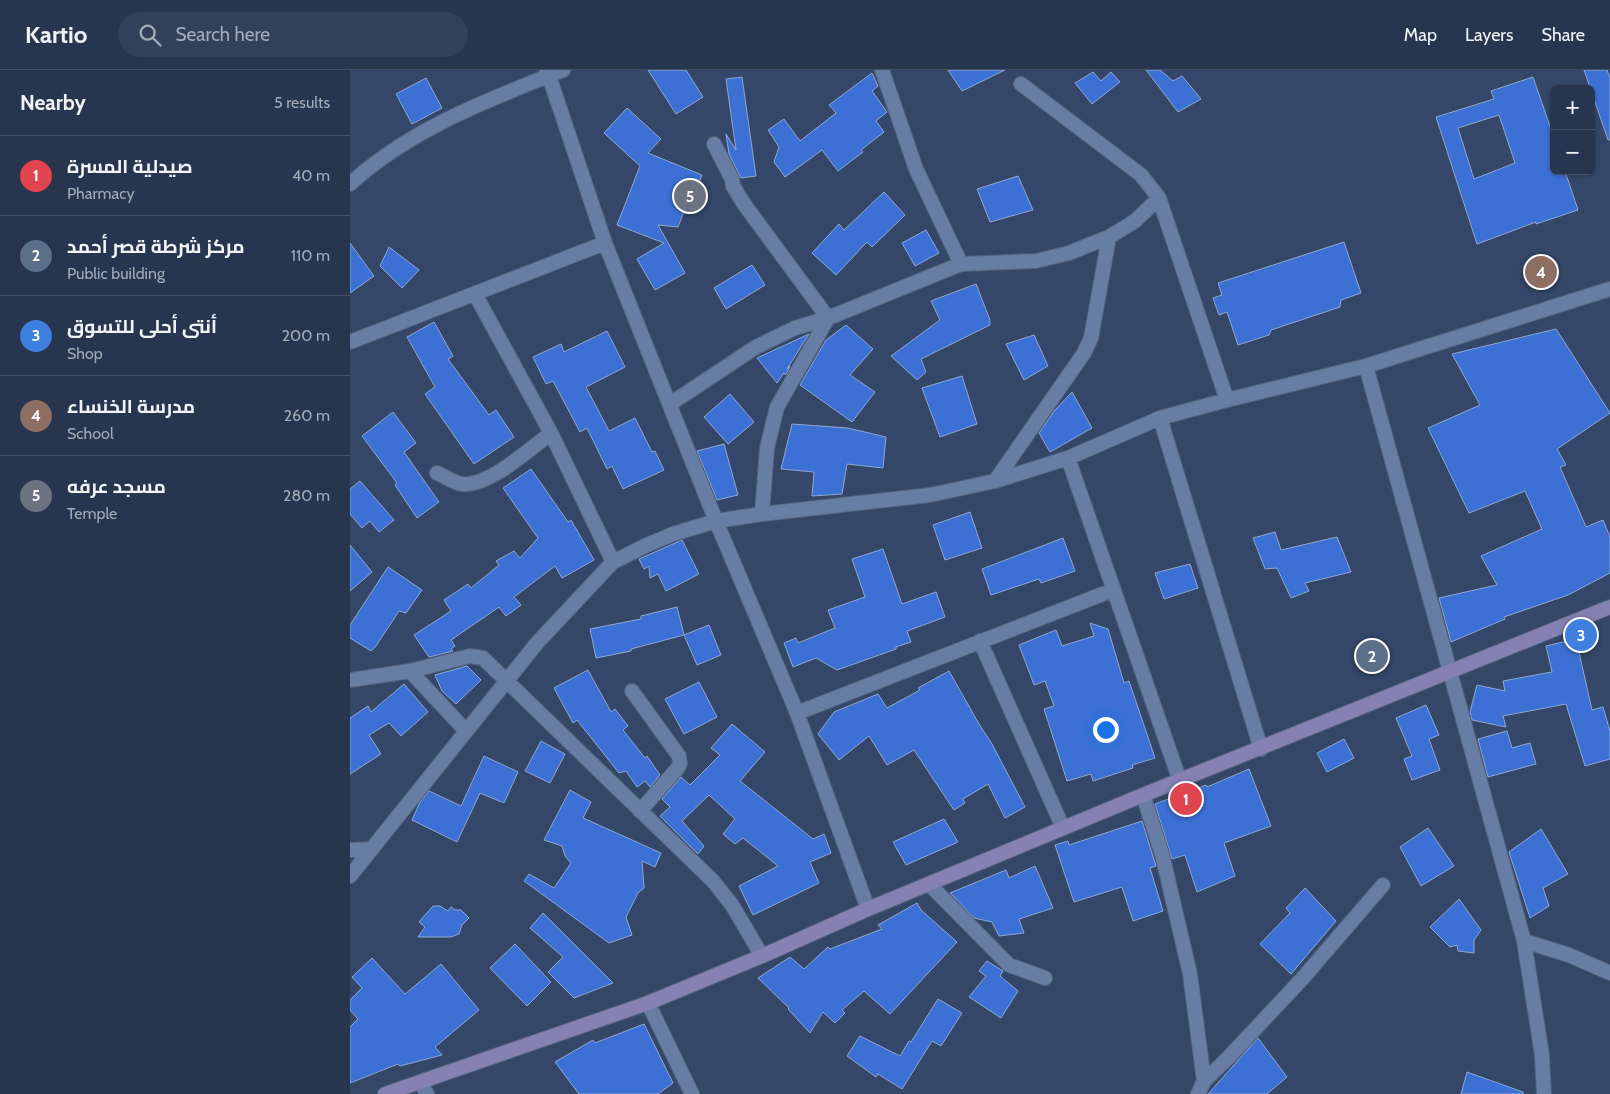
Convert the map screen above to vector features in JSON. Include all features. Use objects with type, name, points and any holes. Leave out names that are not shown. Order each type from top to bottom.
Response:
[{"type":"main road","points":[[385,1094],[424,1088],[648,1004],[868,909],[1063,828],[1610,607]]},
{"type":"street","points":[[350,184],[386,154],[459,112],[548,73],[563,70]]},
{"type":"street","points":[[882,70],[916,169],[961,264]]},
{"type":"street","points":[[548,73],[605,243],[716,521],[797,713],[868,909]]},
{"type":"street","points":[[1022,84],[1141,175],[1159,198],[1228,400]]},
{"type":"street","points":[[714,144],[732,179],[733,186],[744,204],[828,318]]},
{"type":"street","points":[[670,404],[756,347],[795,328],[828,318],[961,264],[1036,261],[1070,253],[1109,237],[1134,221],[1159,198]]},
{"type":"street","points":[[995,481],[1084,353],[1091,338],[1109,237]]},
{"type":"street","points":[[350,342],[605,243]]},
{"type":"street","points":[[350,876],[537,642],[613,562],[647,545],[673,534],[716,521],[930,495],[995,481],[1068,458],[1160,418],[1366,366],[1610,290]]},
{"type":"street","points":[[475,294],[551,433],[613,562]]},
{"type":"street","points":[[762,514],[767,448],[777,407],[828,318]]},
{"type":"street","points":[[1366,366],[1524,941],[1542,1055],[1544,1094]]},
{"type":"street","points":[[1160,418],[1261,748]]},
{"type":"street","points":[[437,473],[461,484],[473,483],[493,476],[551,433]]},
{"type":"street","points":[[1068,458],[1180,781]]},
{"type":"street","points":[[797,713],[1113,590]]},
{"type":"street","points":[[980,642],[1063,828]]},
{"type":"street","points":[[350,680],[410,671],[476,656],[483,658],[508,680],[713,881],[732,904],[762,956]]},
{"type":"street","points":[[410,671],[466,731]]},
{"type":"street","points":[[632,692],[678,756],[680,764],[677,770],[640,810]]},
{"type":"street","points":[[1144,795],[1162,854],[1190,974],[1201,1088]]},
{"type":"street","points":[[350,850],[372,848]]},
{"type":"street","points":[[930,884],[1009,965],[1045,978]]},
{"type":"street","points":[[1201,1088],[1302,979],[1383,885]]},
{"type":"street","points":[[1524,941],[1569,955],[1610,973]]},
{"type":"street","points":[[648,1004],[692,1094]]},
{"type":"building","points":[[648,70],[686,70],[703,97],[676,114]]},
{"type":"building","points":[[948,70],[1005,70],[962,91]]},
{"type":"building","points":[[1146,70],[1160,70],[1173,81],[1182,76],[1201,99],[1178,112]]},
{"type":"building","points":[[1584,70],[1607,70],[1610,78],[1610,140],[1608,140],[1595,102],[1595,85],[1589,85]]},
{"type":"building","points":[[1093,72],[1101,81],[1111,72],[1120,82],[1092,104],[1075,83]]},
{"type":"building","points":[[872,73],[878,86],[872,91],[887,112],[876,121],[884,132],[861,150],[863,152],[838,171],[822,150],[785,177],[774,162],[779,147],[768,130],[784,119],[800,141],[836,113],[829,105]]},
{"type":"building","points":[[742,77],[756,176],[741,178],[729,154],[726,134],[736,150],[726,79]]},
{"type":"building","points":[[1533,77],[1550,126],[1550,175],[1566,175],[1578,210],[1536,224],[1536,222],[1477,244],[1436,117],[1494,99],[1491,91]],"holes":[[[1499,115],[1515,163],[1474,179],[1458,128]]]},
{"type":"building","points":[[426,78],[442,108],[412,124],[396,94]]},
{"type":"building","points":[[627,108],[661,139],[648,153],[702,175],[690,205],[687,204],[678,227],[658,225],[685,273],[655,290],[637,259],[664,243],[617,225],[640,166],[604,133]]},
{"type":"building","points":[[1018,176],[1033,210],[990,222],[977,189]]},
{"type":"building","points":[[884,192],[905,215],[872,247],[867,242],[836,275],[812,253],[839,224],[844,230]]},
{"type":"building","points":[[926,230],[939,253],[915,266],[902,243]]},
{"type":"building","points":[[1344,242],[1361,293],[1341,300],[1340,307],[1271,330],[1269,335],[1238,345],[1227,312],[1219,315],[1213,298],[1222,295],[1218,283]]},
{"type":"building","points":[[350,243],[374,276],[350,293]]},
{"type":"building","points":[[389,247],[419,270],[402,288],[380,266]]},
{"type":"building","points":[[752,265],[765,285],[726,309],[714,288]]},
{"type":"building","points":[[976,284],[990,320],[990,325],[921,359],[926,372],[917,380],[891,356],[940,320],[931,301]]},
{"type":"building","points":[[434,322],[453,356],[448,359],[489,415],[496,410],[514,437],[474,464],[425,394],[435,387],[407,337]]},
{"type":"building","points":[[846,325],[873,349],[850,375],[875,392],[852,422],[800,385],[826,340]]},
{"type":"building","points":[[1556,329],[1610,413],[1557,449],[1566,465],[1560,467],[1586,527],[1603,520],[1610,537],[1610,573],[1568,595],[1504,617],[1505,619],[1451,642],[1439,598],[1497,585],[1481,556],[1542,529],[1525,491],[1469,513],[1428,428],[1480,405],[1452,354]]},
{"type":"building","points":[[607,331],[625,367],[586,387],[609,431],[635,418],[652,452],[655,451],[664,470],[623,489],[612,466],[607,469],[587,428],[580,432],[553,381],[546,384],[533,357],[561,344],[564,352]]},
{"type":"building","points":[[809,334],[787,369],[790,366],[786,375],[784,373],[777,383],[757,358]]},
{"type":"building","points":[[1034,335],[1048,366],[1024,380],[1006,344]]},
{"type":"building","points":[[962,376],[977,424],[940,437],[922,388]]},
{"type":"building","points":[[1072,392],[1092,428],[1050,452],[1039,433],[1055,410]]},
{"type":"building","points":[[730,394],[754,422],[728,444],[704,417]]},
{"type":"building","points":[[393,412],[416,443],[404,452],[439,502],[417,518],[395,485],[397,483],[362,436]]},
{"type":"building","points":[[792,424],[848,428],[886,437],[883,468],[847,464],[842,494],[812,496],[814,472],[781,469]]},
{"type":"building","points":[[724,444],[738,495],[717,500],[697,451]]},
{"type":"building","points":[[531,469],[568,522],[571,520],[594,560],[562,578],[555,566],[514,597],[521,605],[506,616],[499,607],[451,640],[455,646],[451,649],[453,651],[429,657],[414,635],[451,611],[444,600],[468,584],[471,588],[499,565],[496,561],[514,551],[520,558],[538,538],[503,488]]},
{"type":"building","points":[[360,481],[394,520],[379,532],[370,521],[362,528],[350,514],[350,489]]},
{"type":"building","points":[[970,512],[982,548],[945,560],[933,525]]},
{"type":"building","points":[[1275,532],[1281,550],[1337,537],[1351,572],[1305,583],[1309,591],[1291,598],[1277,568],[1265,569],[1253,538]]},
{"type":"building","points":[[1063,538],[1075,571],[1041,583],[1039,579],[991,595],[982,569]]},
{"type":"building","points":[[682,540],[699,574],[666,591],[658,574],[650,578],[649,566],[644,569],[639,559]]},
{"type":"building","points":[[350,545],[372,572],[350,591]]},
{"type":"building","points":[[883,549],[902,604],[936,592],[945,617],[907,631],[911,642],[837,670],[816,658],[793,667],[784,643],[796,638],[798,643],[835,628],[828,610],[865,597],[852,559]]},
{"type":"building","points":[[1190,564],[1198,588],[1164,599],[1155,573]]},
{"type":"building","points":[[388,567],[422,590],[406,613],[399,611],[371,651],[350,638],[350,625]]},
{"type":"building","points":[[677,607],[684,635],[631,649],[631,651],[596,658],[590,629],[641,619],[641,616]]},
{"type":"building","points":[[1090,623],[1108,629],[1124,683],[1129,681],[1155,758],[1132,765],[1133,768],[1093,781],[1091,774],[1067,781],[1044,709],[1054,706],[1045,681],[1034,685],[1019,645],[1056,630],[1062,646],[1094,636]]},
{"type":"building","points":[[709,625],[721,655],[697,665],[684,635]]},
{"type":"building","points":[[1576,639],[1592,710],[1603,707],[1610,731],[1610,759],[1585,766],[1566,704],[1503,716],[1506,727],[1472,720],[1470,712],[1477,685],[1505,691],[1503,681],[1552,672],[1546,646]]},
{"type":"building","points":[[467,666],[481,680],[456,704],[442,691],[435,675]]},
{"type":"building","points":[[588,670],[611,712],[615,709],[628,726],[623,730],[645,758],[647,756],[660,775],[650,787],[645,781],[637,787],[626,771],[619,773],[577,720],[573,723],[554,688]]},
{"type":"building","points":[[949,671],[992,744],[1025,807],[1005,818],[988,784],[963,799],[965,803],[954,810],[914,750],[887,765],[869,736],[839,760],[818,734],[834,712],[878,694],[887,708]]},
{"type":"building","points":[[699,682],[717,717],[684,734],[665,699]]},
{"type":"building","points":[[404,684],[428,712],[401,736],[389,723],[369,735],[381,754],[350,774],[350,718],[368,706],[371,712]]},
{"type":"building","points":[[1426,705],[1439,735],[1429,739],[1440,770],[1412,780],[1404,759],[1412,756],[1396,718]]},
{"type":"building","points":[[732,724],[765,752],[740,781],[813,839],[824,834],[831,853],[810,862],[819,883],[753,915],[739,886],[778,866],[743,838],[735,844],[723,834],[735,819],[709,795],[682,821],[704,846],[698,854],[660,816],[670,807],[662,799],[681,777],[690,785],[720,755],[711,748]]},
{"type":"building","points":[[1507,731],[1512,748],[1530,743],[1536,764],[1488,777],[1478,739]]},
{"type":"building","points":[[1344,739],[1354,758],[1327,772],[1317,753]]},
{"type":"building","points":[[541,741],[565,754],[550,783],[525,771]]},
{"type":"building","points":[[484,756],[518,772],[504,803],[480,793],[457,842],[412,820],[420,802],[429,791],[461,806]]},
{"type":"building","points":[[1249,769],[1271,826],[1224,843],[1235,876],[1197,892],[1185,855],[1172,859],[1155,804],[1206,785],[1207,787]]},
{"type":"building","points":[[570,790],[591,802],[583,818],[661,853],[655,867],[642,861],[644,888],[638,893],[626,917],[632,935],[609,943],[524,881],[529,874],[554,888],[571,863],[565,856],[562,846],[544,840]]},
{"type":"building","points":[[944,819],[958,842],[906,865],[893,842]]},
{"type":"building","points":[[1142,821],[1156,866],[1150,868],[1163,911],[1133,921],[1122,887],[1074,902],[1055,845],[1068,841],[1069,845]]},
{"type":"building","points":[[1428,828],[1454,866],[1421,886],[1400,847]]},
{"type":"building","points":[[1541,829],[1568,874],[1543,888],[1549,906],[1530,918],[1509,852]]},
{"type":"building","points":[[1035,866],[1053,908],[1019,919],[1024,933],[999,936],[992,922],[974,918],[950,893],[1006,870],[1009,878]]},
{"type":"building","points":[[1305,888],[1336,921],[1291,974],[1260,944],[1290,913],[1286,908]]},
{"type":"building","points":[[1459,899],[1481,930],[1474,940],[1474,953],[1458,951],[1457,945],[1450,947],[1430,927]]},
{"type":"building","points":[[917,903],[921,910],[957,942],[890,1014],[864,991],[842,1010],[845,1013],[835,1023],[823,1012],[810,1033],[789,1008],[758,978],[790,957],[804,969],[828,947],[830,949],[882,929],[878,925]]},
{"type":"building","points":[[433,906],[440,906],[448,911],[451,907],[455,910],[461,910],[469,918],[462,925],[459,934],[451,937],[418,937],[425,927],[419,922]]},
{"type":"building","points":[[543,913],[613,983],[574,998],[548,972],[563,957],[530,928]]},
{"type":"building","points":[[515,944],[551,982],[527,1006],[490,968]]},
{"type":"building","points":[[372,958],[405,994],[441,964],[479,1010],[435,1047],[442,1055],[400,1066],[398,1064],[350,1083],[350,1027],[358,1019],[350,1010],[350,1000],[362,988],[352,977]]},
{"type":"building","points":[[987,961],[1003,971],[1000,976],[1018,991],[1001,1018],[969,997],[986,976],[979,971]]},
{"type":"building","points":[[938,999],[962,1013],[941,1046],[932,1041],[902,1089],[878,1074],[876,1077],[847,1056],[860,1036],[900,1056]]},
{"type":"building","points":[[644,1024],[673,1083],[658,1094],[579,1094],[555,1062],[593,1040],[595,1043]]},
{"type":"building","points":[[1258,1038],[1287,1077],[1267,1094],[1208,1094]]},
{"type":"building","points":[[1467,1072],[1523,1092],[1523,1094],[1461,1094]]},
{"type":"place","name":"مسجد عرفه","points":[[690,196]]},
{"type":"place","name":"مدرسة الخنساء","points":[[1541,272]]},
{"type":"place","name":"أنتى أحلى للتسوق","points":[[1581,635]]},
{"type":"place","name":"مركز شرطة قصر أحمد","points":[[1372,656]]},
{"type":"place","name":"صيدلية المسرة","points":[[1186,799]]}]
